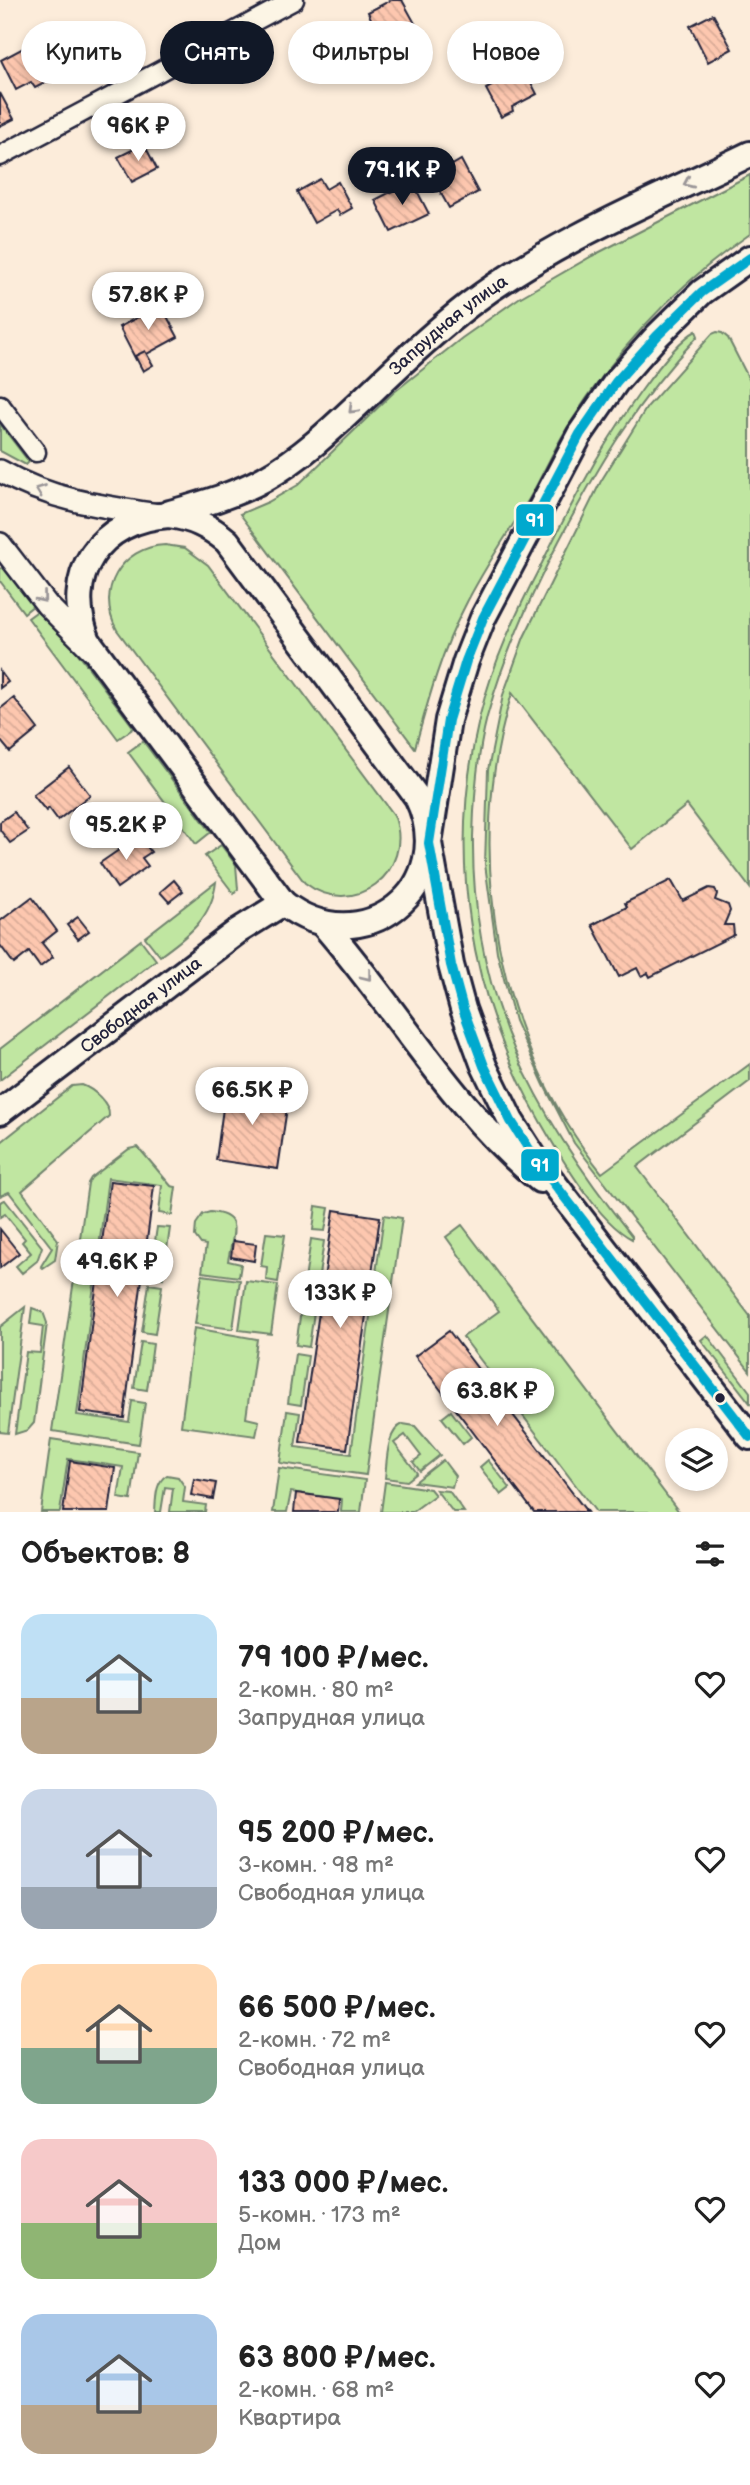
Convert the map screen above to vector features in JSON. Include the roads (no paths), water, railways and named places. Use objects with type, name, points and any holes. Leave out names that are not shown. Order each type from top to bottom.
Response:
[{"type":"main road","name":"Запрудная улица","points":[[283,903],[88,641],[80,617],[79,591],[86,567],[100,545],[119,528],[143,518],[162,516],[223,498],[276,472],[321,440],[437,332],[496,286],[546,254],[605,223],[750,155]]},
{"type":"main road","points":[[283,903],[304,918],[323,924],[355,926],[380,918],[394,909],[417,884],[427,860],[445,736],[466,661],[489,604],[565,461],[598,408],[636,359],[702,292],[750,258]]},
{"type":"main road","points":[[162,516],[182,517],[206,526],[234,550],[417,797],[427,821],[453,972],[481,1059],[503,1108],[526,1147],[750,1437]]},
{"type":"main road","name":"Свободная улица","points":[[0,1112],[238,931],[283,903]]},
{"type":"main road","points":[[323,924],[478,1121],[512,1158],[576,1210]]},
{"type":"street","points":[[0,156],[294,0]]},
{"type":"street","points":[[0,405],[36,452]]},
{"type":"street","points":[[0,471],[32,488],[61,498],[162,516]]},
{"type":"street","points":[[1,548],[47,605],[97,655]]}]
